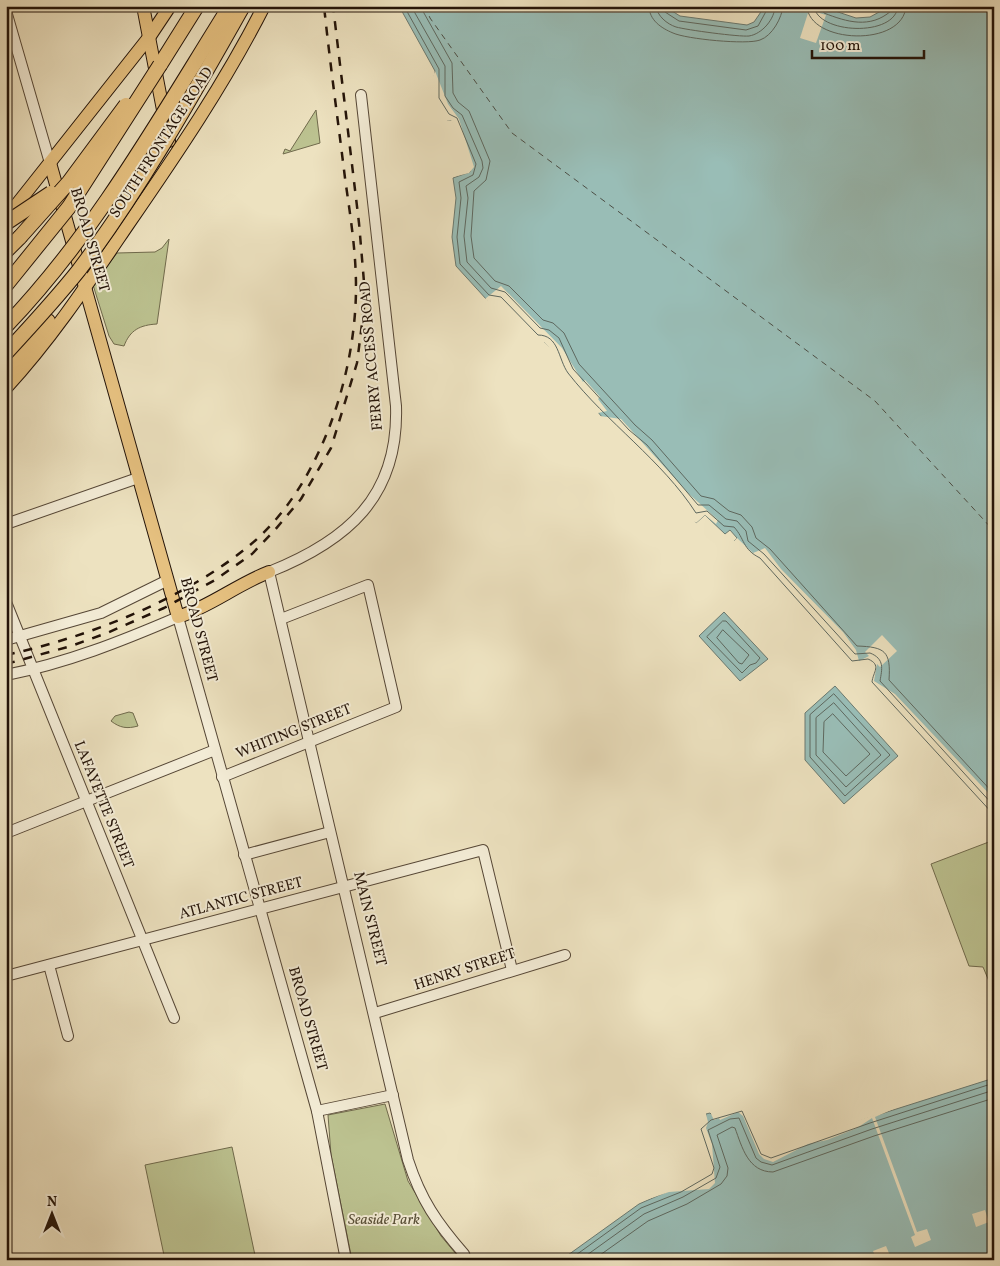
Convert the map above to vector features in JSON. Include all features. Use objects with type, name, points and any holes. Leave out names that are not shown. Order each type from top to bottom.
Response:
[{"type":"highway","points":[[6,285],[69,207],[197,6]]},
{"type":"highway","points":[[6,326],[57,269],[90,226],[230,6]]},
{"type":"highway","points":[[6,370],[48,321],[164,143],[243,6]]},
{"type":"highway","points":[[6,251],[58,195],[119,113],[160,65]]},
{"type":"highway","points":[[6,223],[48,196],[90,154]]},
{"type":"highway","points":[[6,353],[66,286],[103,236]]},
{"type":"main road","points":[[143,6],[172,160]]},
{"type":"main road","points":[[6,218],[150,36],[170,6]]},
{"type":"main road","name":"SOUTH FRONTAGE ROAD","points":[[6,388],[50,338],[172,160],[247,39],[264,6]]},
{"type":"main road","name":"BROAD STREET","points":[[50,163],[178,616]]},
{"type":"main road","name":"FERRY ACCESS ROAD","points":[[178,616],[205,607],[240,584],[269,572]]},
{"type":"street","name":"BROAD STREET","points":[[6,11],[50,163]]},
{"type":"street","name":"FERRY ACCESS ROAD","points":[[269,572],[322,547],[360,518],[379,486],[394,449],[396,406],[361,95]]},
{"type":"street","points":[[6,524],[138,478]]},
{"type":"street","name":"MAIN STREET","points":[[269,572],[375,1013],[408,1160],[421,1195],[440,1226],[464,1254],[466,1260]]},
{"type":"street","points":[[6,640],[100,613],[168,580]]},
{"type":"street","name":"WHITING STREET","points":[[222,777],[396,707],[368,585],[281,618]]},
{"type":"street","name":"LAFAYETTE STREET","points":[[6,602],[141,941],[174,1018]]},
{"type":"street","name":"BROAD STREET","points":[[178,616],[317,1111],[346,1260]]},
{"type":"street","points":[[6,675],[33,670],[101,650],[178,616]]},
{"type":"street","points":[[6,833],[215,750]]},
{"type":"street","points":[[244,855],[330,832]]},
{"type":"street","name":"ATLANTIC STREET","points":[[6,976],[483,850],[512,970]]},
{"type":"street","name":"HENRY STREET","points":[[375,1013],[566,955]]},
{"type":"street","points":[[49,965],[68,1036]]},
{"type":"street","points":[[317,1111],[393,1095]]},
{"type":"green space","points":[[316,110],[320,143],[283,154],[285,149],[290,151]]},
{"type":"green space","points":[[169,239],[157,324],[136,329],[129,336],[124,346],[114,344],[109,336],[93,285],[117,253],[155,252],[162,248]]},
{"type":"green space","points":[[129,712],[133,713],[138,726],[124,727],[111,721],[115,716]]},
{"type":"green space","points":[[994,840],[994,993],[983,967],[969,966],[931,864]]},
{"type":"green space","name":"Seaside Park","points":[[385,1104],[408,1181],[441,1236],[461,1260],[352,1260],[331,1155],[328,1115]]},
{"type":"green space","points":[[232,1147],[256,1260],[165,1260],[145,1165]]},
{"type":"water","points":[[399,6],[664,6],[680,16],[747,25],[754,22],[765,6],[820,6],[856,18],[870,17],[890,6],[994,6],[994,822],[865,682],[872,670],[868,663],[856,667],[734,541],[737,538],[730,530],[725,534],[705,515],[696,523],[639,453],[622,439],[576,388],[551,348],[498,300],[487,300],[456,266],[452,237],[456,198],[453,178],[470,172],[472,165],[452,120],[447,120],[433,85],[435,71]]},
{"type":"water","points":[[724,612],[768,659],[740,681],[699,636]]},
{"type":"water","points":[[835,686],[898,756],[844,804],[805,760],[805,713]]},
{"type":"water","points":[[994,1078],[994,1260],[561,1260],[639,1204],[678,1187],[709,1170],[702,1154],[706,1114],[710,1113],[712,1115],[743,1104],[765,1151],[771,1153],[868,1118]]},
{"type":"pier","points":[[809,10],[826,15],[816,43],[800,38]]},
{"type":"pier","points":[[435,71],[448,104],[459,119],[474,167],[469,173],[453,177],[468,171],[469,165],[451,120],[444,121],[432,100],[430,85]]},
{"type":"pier","points":[[501,286],[562,348],[583,382],[585,380],[600,397],[598,399],[607,411],[598,413],[600,416],[621,419],[689,494],[718,520],[716,524],[705,515],[696,523],[690,519],[637,455],[620,440],[562,377],[554,364],[549,347],[544,342],[538,345],[497,302],[490,303],[485,299]]},
{"type":"pier","points":[[737,538],[753,553],[765,548],[781,569],[843,632],[856,650],[859,661],[869,656],[865,652],[882,635],[897,651],[880,667],[877,664],[874,681],[895,694],[994,799],[994,825],[863,683],[869,669],[867,666],[856,669],[849,668],[850,666],[755,564],[749,561],[732,543]]},
{"type":"pier","points":[[745,1102],[753,1114],[767,1149],[771,1151],[905,1104],[875,1117],[917,1232],[927,1229],[931,1240],[915,1247],[911,1237],[915,1235],[872,1118],[857,1128],[827,1140],[808,1144],[773,1162],[764,1159],[759,1154],[743,1116],[738,1112],[720,1120],[719,1118],[714,1120],[711,1114],[725,1106]]},
{"type":"pier","points":[[704,1113],[708,1122],[706,1128],[712,1144],[715,1183],[709,1189],[669,1192],[637,1203],[677,1185],[706,1169],[692,1128]]},
{"type":"pier","points":[[985,1210],[989,1222],[976,1227],[972,1214]]},
{"type":"pier","points":[[886,1246],[891,1258],[877,1260],[873,1251]]},
{"type":"ferry route","points":[[425,6],[430,18],[512,133],[875,401],[994,531]]},
{"type":"railway","points":[[6,655],[103,627],[135,614],[196,582],[250,545],[275,521],[296,493],[314,461],[329,427],[341,392],[349,356],[356,287],[352,232],[324,6]]},
{"type":"railway","points":[[6,664],[71,646],[107,633],[164,608],[215,580],[252,554],[274,531],[301,499],[331,448],[357,363],[364,308],[364,282],[359,223],[333,6]]}]
